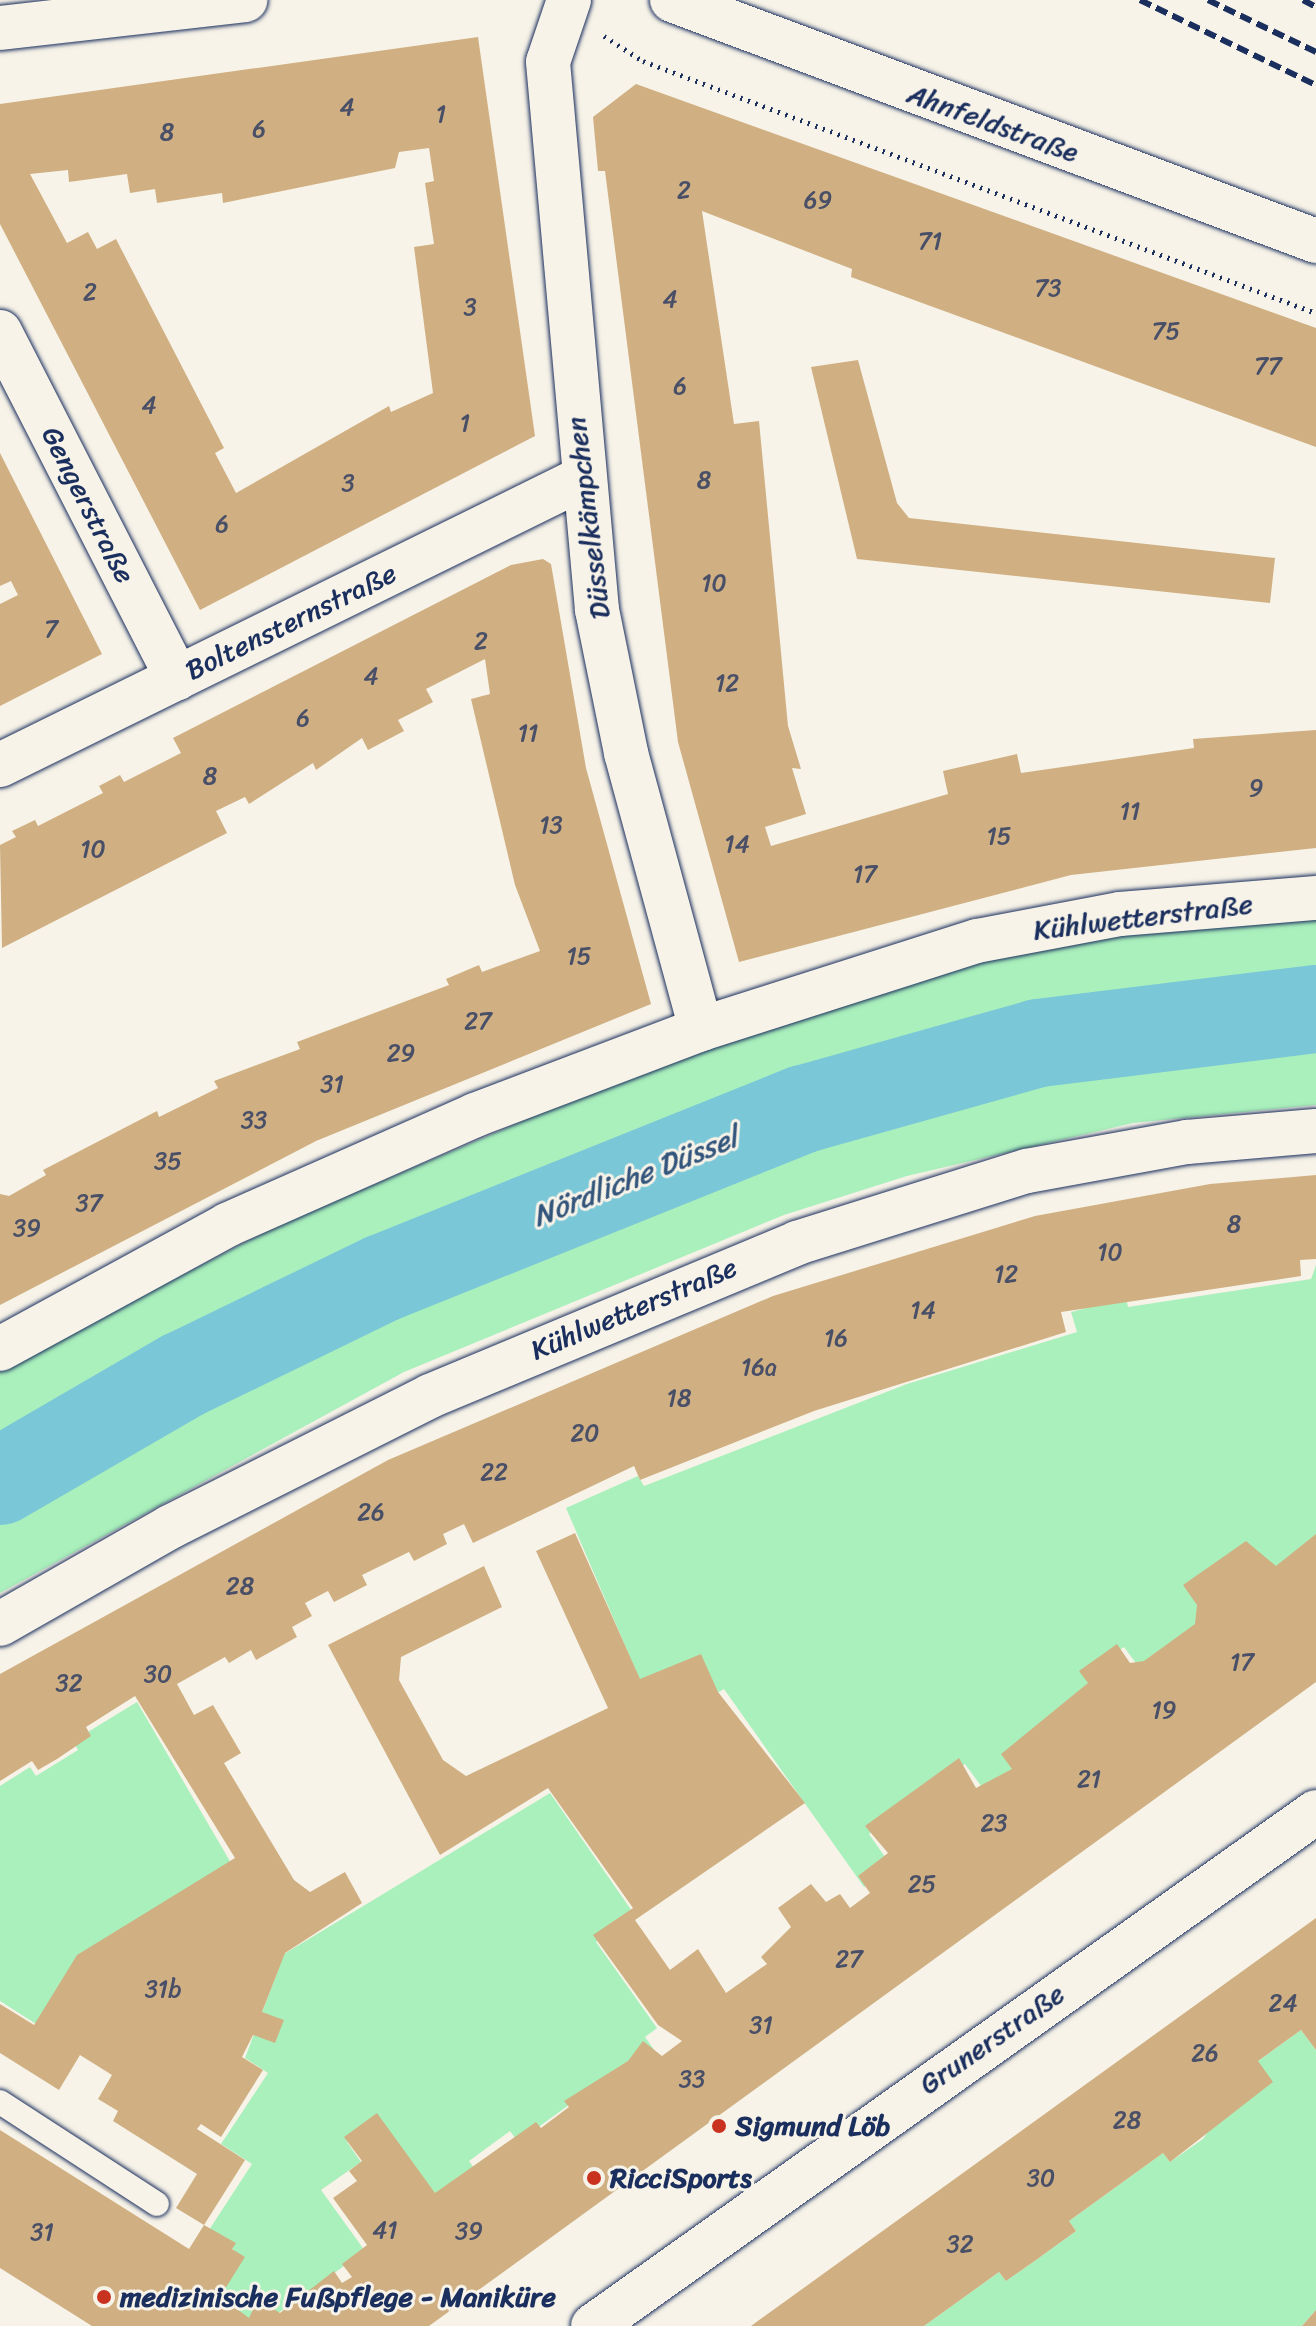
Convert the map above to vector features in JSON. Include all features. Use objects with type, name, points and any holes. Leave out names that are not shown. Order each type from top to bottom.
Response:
[{"type":"street","points":[[0,28],[245,0]]},
{"type":"street","name":"Ahnfeldstraße","points":[[672,0],[1316,241]]},
{"type":"street","name":"Düsselkämpchen","points":[[566,5],[548,62],[581,479],[597,610],[626,753],[701,1029]]},
{"type":"street","name":"Gengerstraße","points":[[0,332],[177,678]]},
{"type":"street","name":"Boltensternstraße","points":[[0,765],[581,479]]},
{"type":"street","name":"Kühlwetterstraße","points":[[0,1349],[227,1225],[475,1115],[701,1029],[977,941],[1120,914],[1316,898]]},
{"type":"street","name":"Kühlwetterstraße","points":[[0,1624],[170,1527],[430,1396],[797,1243],[1027,1171],[1187,1142],[1316,1131]]},
{"type":"street","name":"Grunerstraße","points":[[593,2326],[1316,1812]]},
{"type":"lane","points":[[0,2102],[157,2204]]},
{"type":"path","points":[[566,5],[643,61],[1316,313]]},
{"type":"green space","points":[[1316,913],[1316,1105],[1133,1123],[907,1176],[784,1215],[404,1372],[0,1593],[0,1370],[276,1226],[706,1043],[860,990],[1048,944]]},
{"type":"green space","points":[[1316,1265],[1316,1546],[1138,1666],[1124,1647],[1084,1676],[1097,1695],[987,1794],[965,1764],[869,1834],[892,1867],[864,1887],[724,1689],[660,1727],[566,1508],[638,1476],[644,1486],[907,1384],[1077,1332],[1071,1312],[1126,1298],[1128,1307],[1311,1279]]},
{"type":"green space","points":[[137,1702],[231,1863],[47,2031],[0,2001],[0,1786],[30,1767],[36,1776],[78,1750],[73,1741]]},
{"type":"green space","points":[[550,1793],[634,1914],[596,1942],[657,2028],[645,2037],[655,2051],[621,2067],[518,2142],[510,2131],[469,2161],[476,2171],[438,2199],[378,2118],[347,2142],[361,2162],[321,2190],[365,2251],[260,2326],[222,2302],[234,2250],[207,2233],[252,2164],[221,2144],[268,2073],[245,2058],[284,1954]]},
{"type":"green space","points":[[1301,2030],[1316,2050],[1316,2310],[1302,2326],[924,2326],[999,2272],[1006,2281],[1036,2260],[1076,2231],[1069,2221],[1163,2153],[1170,2162],[1203,2139],[1258,2061]]},
{"type":"building","points":[[478,37],[535,436],[200,610],[0,224],[0,104]],"holes":[[[429,148],[434,181],[425,183],[434,244],[414,247],[433,393],[391,412],[389,406],[236,493],[215,453],[224,448],[116,239],[97,249],[88,232],[67,243],[30,174],[68,170],[69,182],[127,174],[130,193],[155,189],[157,203],[222,193],[223,203],[395,168],[399,152]]]},
{"type":"building","points":[[636,84],[1316,328],[1316,447],[851,277],[852,269],[702,211],[734,424],[759,421],[788,726],[801,769],[792,768],[806,814],[765,827],[771,846],[948,794],[943,771],[1017,754],[1021,773],[1194,748],[1193,739],[1316,730],[1316,848],[1071,875],[739,962],[678,742],[605,171],[598,171],[593,117]]},
{"type":"building","points":[[858,360],[897,503],[909,518],[1275,558],[1270,603],[857,559],[811,367]]},
{"type":"building","points":[[0,453],[102,654],[0,706],[0,604],[18,595],[11,581],[0,586]]},
{"type":"building","points":[[543,559],[551,564],[586,768],[651,1004],[316,1141],[0,1305],[0,1194],[9,1196],[46,1175],[43,1170],[157,1111],[159,1117],[218,1088],[214,1081],[300,1049],[297,1042],[449,985],[446,979],[479,965],[482,972],[540,951],[515,885],[471,699],[490,694],[485,659],[426,689],[433,702],[398,720],[404,731],[368,750],[362,738],[316,770],[313,763],[249,804],[245,797],[216,811],[227,833],[2,948],[0,845],[16,837],[12,831],[35,820],[38,826],[103,793],[99,786],[120,775],[124,782],[181,753],[173,738],[511,565]]},
{"type":"building","points":[[1316,1175],[1316,1259],[1300,1260],[1301,1276],[1061,1312],[1066,1332],[814,1411],[640,1480],[634,1466],[473,1543],[464,1524],[443,1534],[447,1544],[414,1561],[409,1552],[362,1575],[367,1585],[334,1602],[328,1591],[305,1603],[312,1616],[292,1627],[297,1637],[256,1660],[251,1650],[229,1663],[225,1657],[177,1684],[194,1715],[213,1705],[241,1753],[224,1763],[294,1880],[310,1892],[345,1872],[362,1903],[285,1953],[262,2012],[284,2020],[275,2043],[253,2035],[242,2057],[263,2070],[221,2137],[201,2124],[197,2129],[245,2160],[204,2225],[176,2208],[197,2174],[113,2121],[118,2111],[98,2099],[112,2075],[80,2055],[59,2090],[0,2053],[0,2004],[34,2025],[77,1955],[235,1858],[135,1696],[86,1727],[91,1736],[57,1759],[38,1770],[32,1761],[0,1781],[0,1674],[388,1460],[773,1296],[1035,1216],[1210,1184]]},
{"type":"building","points":[[575,1533],[640,1679],[701,1654],[718,1692],[805,1803],[635,1920],[670,1970],[698,1949],[726,1993],[767,1964],[761,1957],[791,1927],[778,1908],[811,1884],[826,1902],[840,1894],[850,1908],[870,1893],[858,1876],[888,1853],[865,1826],[959,1758],[976,1788],[1012,1769],[1001,1754],[1088,1683],[1079,1671],[1117,1644],[1130,1663],[1144,1661],[1195,1624],[1197,1605],[1183,1585],[1246,1541],[1276,1566],[1316,1534],[1316,1682],[429,2326],[92,2326],[0,2268],[0,2130],[189,2249],[204,2225],[236,2243],[232,2249],[245,2257],[225,2289],[229,2303],[249,2318],[258,2299],[280,2313],[334,2271],[342,2283],[352,2277],[342,2264],[367,2245],[333,2198],[357,2181],[349,2171],[362,2161],[344,2137],[377,2113],[435,2193],[536,2122],[541,2128],[569,2107],[564,2101],[628,2061],[643,2041],[662,2056],[682,2041],[658,2025],[593,1935],[633,1908],[548,1788],[440,1855],[328,1645],[484,1566],[502,1607],[401,1657],[399,1680],[443,1760],[466,1776],[608,1708],[536,1551]]},
{"type":"building","points":[[1316,1918],[1316,2050],[1301,2030],[1258,2061],[1273,2082],[1170,2162],[1163,2153],[1069,2221],[1076,2231],[1036,2260],[1006,2281],[999,2272],[924,2326],[751,2326]]},
{"type":"building","points":[[1316,2310],[1316,2326],[1302,2326]]},
{"type":"waterway","name":"Nördliche Düssel","points":[[0,1481],[183,1375],[383,1278],[804,1109],[1039,1043],[1316,1009]]},
{"type":"railway","points":[[1140,0],[1316,85]]},
{"type":"railway","points":[[1208,0],[1316,52]]},
{"type":"railway","points":[[1303,0],[1316,7]]},
{"type":"place","name":"Sigmund Löb","points":[[719,2126]]},
{"type":"place","name":"RicciSports","points":[[594,2178]]},
{"type":"place","name":"medizinische Fußpflege - Maniküre","points":[[104,2297]]}]
